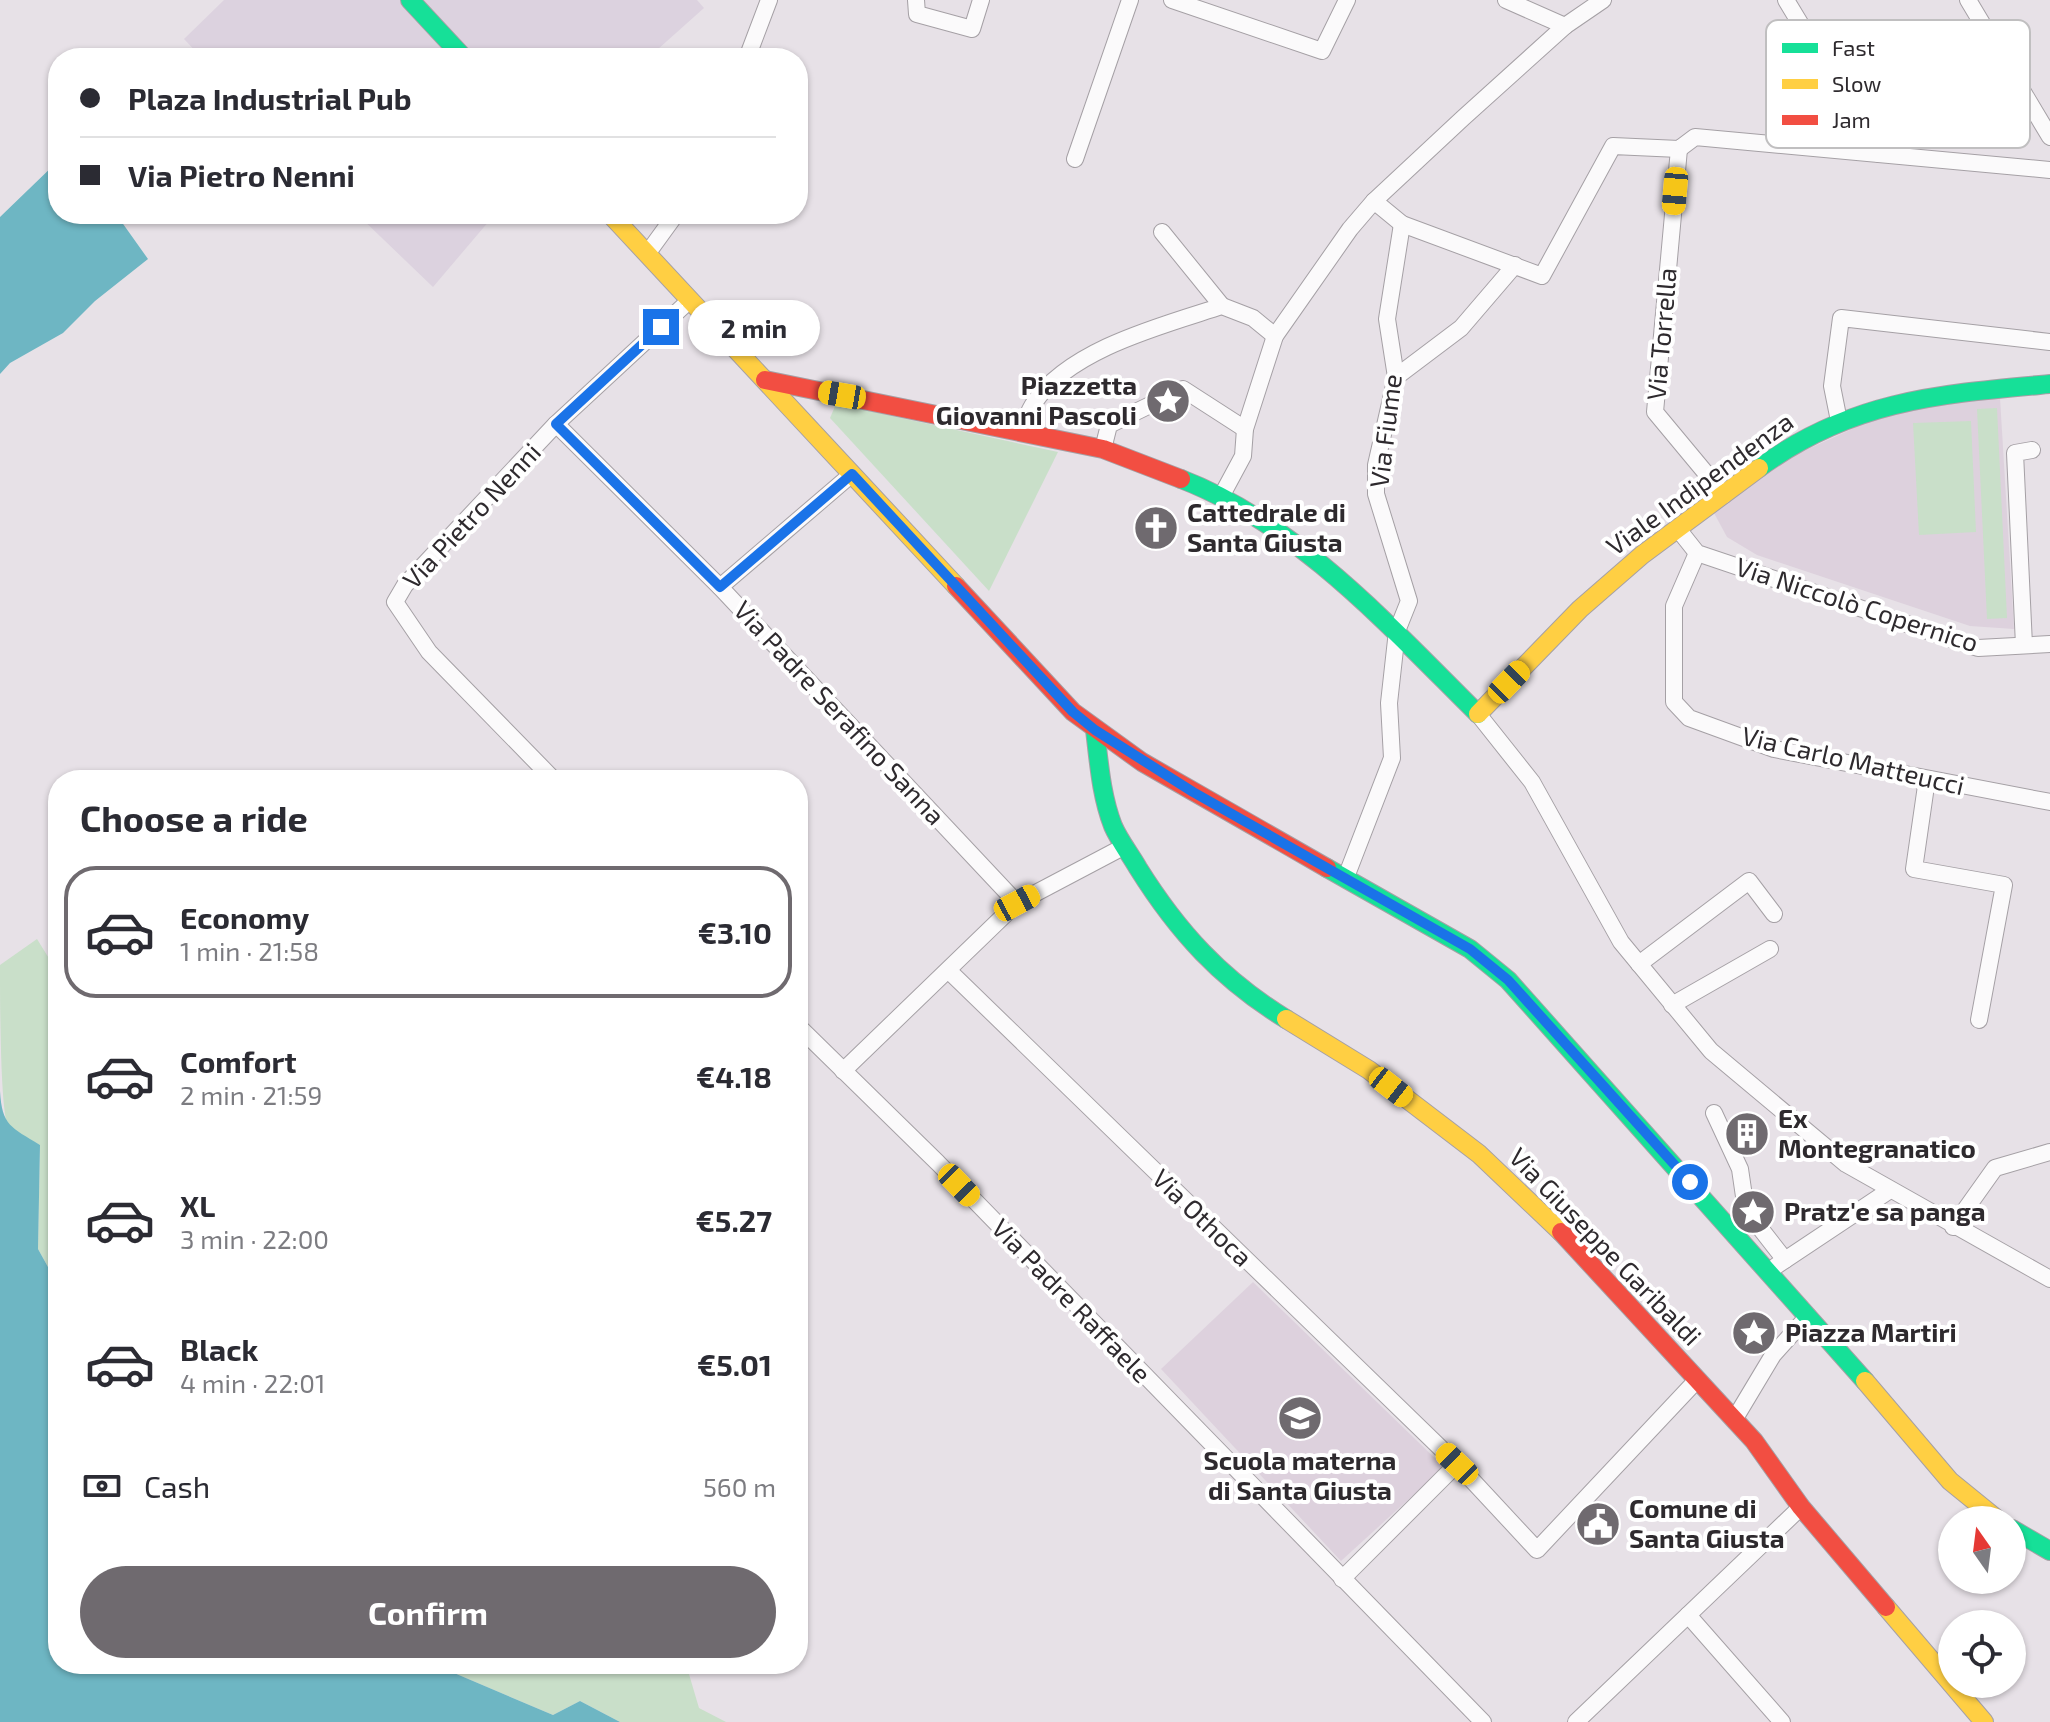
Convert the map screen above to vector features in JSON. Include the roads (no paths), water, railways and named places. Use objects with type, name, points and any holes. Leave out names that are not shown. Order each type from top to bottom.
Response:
[{"type":"main road","points":[[410,0],[455,48]]},
{"type":"main road","points":[[619,224],[1073,712],[1142,762],[1470,949],[1508,980],[1808,1316],[1950,1481],[1981,1506]]},
{"type":"main road","points":[[765,380],[1103,449],[1222,495],[1304,553],[1397,631],[1478,714]]},
{"type":"main road","name":"Viale Indipendenza","points":[[1478,714],[1580,609],[1678,529],[1787,448],[1839,421],[1871,409],[1938,394],[2050,384]]},
{"type":"main road","name":"Via Giuseppe Garibaldi","points":[[1095,730],[1103,792],[1125,846],[1150,887],[1206,960],[1249,996],[1369,1070],[1479,1154],[1569,1239],[1754,1441],[1801,1507],[1984,1722]]},
{"type":"main road","points":[[1103,792],[1111,777],[1122,768],[1142,762]]},
{"type":"main road","points":[[2026,1537],[2050,1551]]},
{"type":"street","points":[[751,48],[769,0]]},
{"type":"street","points":[[916,0],[917,14],[972,29],[981,0]]},
{"type":"street","points":[[1075,159],[1130,0]]},
{"type":"street","points":[[1172,0],[1322,51],[1347,0]]},
{"type":"street","points":[[1506,0],[1565,26]]},
{"type":"street","points":[[1222,495],[1243,456],[1245,429],[1275,336],[1350,229],[1374,201],[1565,26],[1603,0]]},
{"type":"street","points":[[1786,0],[1798,20]]},
{"type":"street","points":[[1968,0],[1980,20]]},
{"type":"street","points":[[2030,104],[2050,137]]},
{"type":"street","points":[[1374,201],[1402,224],[1542,276],[1613,146],[1679,149],[1695,137],[1766,144]]},
{"type":"street","points":[[1814,148],[2050,170]]},
{"type":"street","points":[[1875,148],[1879,154]]},
{"type":"street","name":"Via Torrella","points":[[1679,149],[1655,412],[1724,495]]},
{"type":"street","points":[[647,254],[669,224]]},
{"type":"street","name":"Via Fiume","points":[[1346,877],[1380,797],[1392,758],[1389,703],[1397,631],[1409,601],[1376,494],[1376,465],[1396,377],[1387,319],[1402,224]]},
{"type":"street","points":[[1162,232],[1222,306],[1253,318],[1275,336]]},
{"type":"street","points":[[1396,377],[1461,328],[1515,265]]},
{"type":"street","name":"Via Pietro Nenni","points":[[544,770],[429,652],[395,602],[405,585],[556,424],[690,300]]},
{"type":"street","points":[[1020,431],[1035,402],[1065,372],[1127,338],[1222,306]]},
{"type":"street","points":[[1839,421],[1832,386],[1841,318],[2050,342]]},
{"type":"street","points":[[1103,449],[1109,425],[1183,389],[1245,429]]},
{"type":"street","name":"Via Padre Serafino Sanna","points":[[556,424],[720,587],[1017,903]]},
{"type":"street","points":[[2024,645],[2015,453],[2032,450]]},
{"type":"street","points":[[720,587],[852,474]]},
{"type":"street","points":[[1678,529],[1697,553]]},
{"type":"street","name":"Via Niccolò Copernico","points":[[1697,553],[1978,648],[2050,644]]},
{"type":"street","name":"Via Carlo Matteucci","points":[[1697,553],[1674,606],[1674,702],[1689,718],[1774,749],[2050,802]]},
{"type":"street","points":[[1478,714],[1532,782],[1621,942],[1711,1051],[1846,1164],[2050,1279]]},
{"type":"street","points":[[1927,779],[1914,869],[2004,885],[1979,1020]]},
{"type":"street","points":[[843,1071],[1017,903],[1125,846]]},
{"type":"street","points":[[1639,964],[1749,881],[1774,914]]},
{"type":"street","points":[[1672,1005],[1770,949]]},
{"type":"street","name":"Via Othoca","points":[[949,971],[1457,1464],[1537,1550],[1696,1381]]},
{"type":"street","name":"Via Padre Raffaele","points":[[808,1036],[1483,1722]]},
{"type":"street","points":[[1714,1113],[1740,1169],[1746,1210],[1785,1260]]},
{"type":"street","points":[[1953,1227],[1995,1168],[2050,1152]]},
{"type":"street","points":[[1768,1271],[1890,1190]]},
{"type":"street","points":[[1734,1420],[1773,1355],[1808,1316]]},
{"type":"street","points":[[1342,1579],[1457,1464]]},
{"type":"street","points":[[1576,1722],[1801,1507]]},
{"type":"street","points":[[1688,1615],[1782,1722]]},
{"type":"water","points":[[48,171],[48,224],[123,224],[148,259],[95,301],[63,333],[10,363],[0,374],[0,217]]},
{"type":"water","points":[[0,1091],[6,1119],[40,1145],[38,1249],[48,1267],[48,1674],[457,1674],[553,1715],[580,1701],[620,1722],[0,1722]]},
{"type":"place","name":"Piazzetta Giovanni Pascoli","points":[[1168,401]]},
{"type":"place","name":"Cattedrale di Santa Giusta","points":[[1156,528]]},
{"type":"place","name":"Ex Montegranatico","points":[[1747,1134]]},
{"type":"place","name":"Pratz'e sa panga","points":[[1753,1212]]},
{"type":"place","name":"Piazza Martiri","points":[[1754,1333]]},
{"type":"place","name":"Scuola materna di Santa Giusta","points":[[1300,1418]]},
{"type":"place","name":"Comune di Santa Giusta","points":[[1598,1524]]}]
